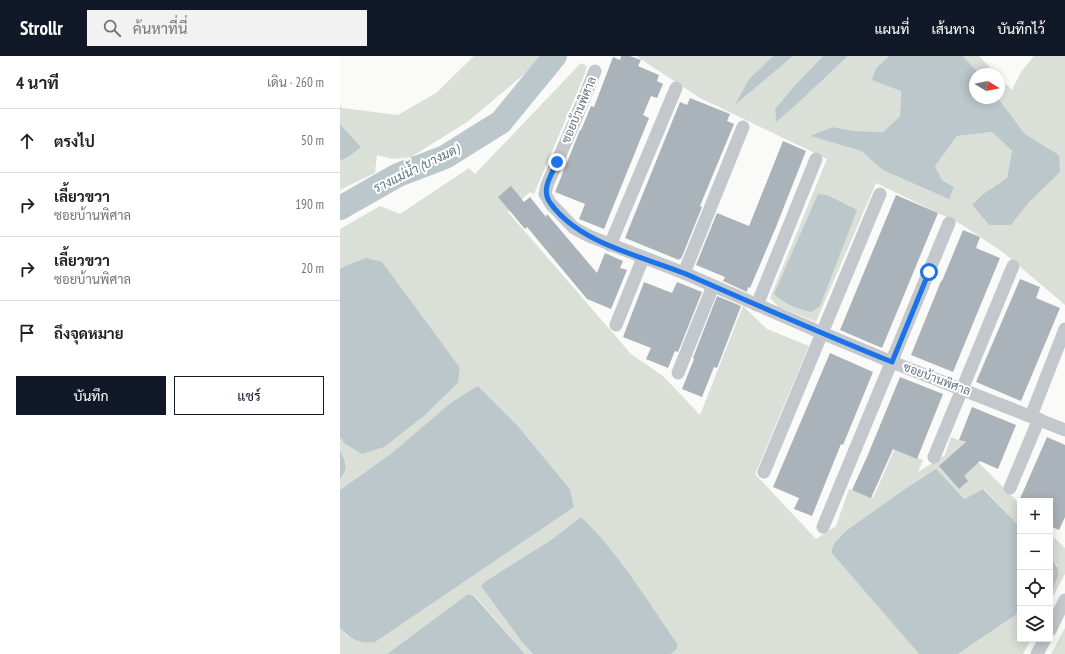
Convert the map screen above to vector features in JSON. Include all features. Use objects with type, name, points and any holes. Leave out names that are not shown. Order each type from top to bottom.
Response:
[{"type":"street","name":"ซอยบ้านพิศาล","points":[[595,72],[545,194],[551,204],[574,228],[610,245],[684,273],[892,362],[1065,430]]},
{"type":"street","points":[[610,245],[676,88]]},
{"type":"street","points":[[684,273],[743,127]]},
{"type":"street","points":[[757,305],[816,159]]},
{"type":"street","points":[[764,472],[880,194]]},
{"type":"street","points":[[823,527],[949,223]]},
{"type":"street","points":[[616,326],[643,258]]},
{"type":"street","points":[[934,457],[1013,266]]},
{"type":"street","points":[[678,373],[714,286]]},
{"type":"street","points":[[1010,488],[1065,329]]},
{"type":"street","points":[[1053,624],[1065,600]]},
{"type":"street","points":[[1038,654],[1044,642]]},
{"type":"shaded area","points":[[474,56],[545,57],[467,122],[411,157],[394,159],[377,155],[375,173],[340,190],[340,161],[350,156],[361,147],[340,124],[340,105],[342,108],[398,115],[436,93]]},
{"type":"shaded area","points":[[636,56],[773,56],[749,79],[736,104],[793,56],[823,56],[796,84],[775,109],[776,121],[795,106],[848,56],[889,56],[876,68],[901,91],[900,116],[883,132],[855,131],[832,127],[810,136],[861,151],[883,170],[954,187],[942,180],[935,166],[957,136],[992,132],[1012,151],[1007,178],[983,194],[972,205],[989,225],[1011,225],[1030,201],[1059,155],[1025,134],[1002,104],[1005,104],[1005,83],[1012,90],[1021,72],[1034,56],[1065,56],[1065,305],[1004,253],[961,224],[876,183],[816,322],[779,307],[770,298],[827,159],[700,98]]},
{"type":"shaded area","points":[[773,56],[793,56],[735,105],[749,79]]},
{"type":"shaded area","points":[[823,56],[848,56],[776,122],[775,109],[796,84]]},
{"type":"shaded area","points":[[889,56],[963,56],[974,68],[969,68],[969,104],[1002,104],[1025,134],[1059,155],[1060,172],[1030,201],[1011,225],[989,225],[972,205],[983,194],[1007,178],[1012,151],[992,132],[957,136],[935,166],[942,180],[954,187],[949,199],[883,170],[861,151],[810,136],[832,127],[855,131],[883,132],[900,116],[901,91],[872,80],[876,68]]},
{"type":"shaded area","points":[[963,56],[979,56],[990,68],[974,68]]},
{"type":"shaded area","points":[[581,63],[587,66],[534,194],[530,192],[508,212],[631,354],[663,376],[700,415],[743,306],[767,329],[809,346],[755,474],[816,539],[836,526],[849,489],[873,498],[895,448],[923,460],[918,472],[945,455],[951,437],[982,449],[977,461],[1017,501],[1017,524],[984,489],[966,499],[936,470],[902,491],[847,530],[835,542],[832,552],[919,654],[671,654],[677,649],[677,643],[627,572],[581,517],[551,540],[486,581],[482,586],[523,643],[533,654],[525,654],[475,596],[468,594],[387,654],[340,654],[340,628],[348,637],[574,507],[570,489],[517,425],[478,386],[392,453],[340,490],[340,479],[344,474],[346,463],[340,451],[340,437],[344,443],[425,415],[458,383],[460,368],[345,266],[340,269],[340,229],[380,206],[400,214],[469,168],[475,174]]},
{"type":"shaded area","points":[[340,124],[361,147],[350,156],[340,161]]},
{"type":"shaded area","points":[[818,194],[827,195],[857,210],[820,306],[811,312],[791,306],[774,294]]},
{"type":"shaded area","points":[[366,258],[382,262],[460,368],[458,383],[425,415],[384,447],[362,454],[344,443],[340,437],[340,269]]},
{"type":"shaded area","points":[[478,386],[517,425],[570,489],[574,507],[375,642],[356,640],[340,628],[340,490],[392,453],[452,402]]},
{"type":"shaded area","points":[[340,451],[344,458],[346,468],[340,479]]},
{"type":"shaded area","points":[[936,469],[965,499],[983,489],[1017,524],[1017,614],[958,654],[919,654],[831,552],[835,542],[847,530]]},
{"type":"shaded area","points":[[581,517],[620,561],[677,643],[677,649],[671,654],[533,654],[523,643],[481,586],[486,581],[551,540]]},
{"type":"shaded area","points":[[1053,537],[1065,548],[1065,574],[1053,596],[1053,586],[1057,565],[1053,561]]},
{"type":"shaded area","points":[[1053,562],[1058,570],[1053,588]]},
{"type":"shaded area","points":[[468,594],[474,596],[525,654],[387,654]]},
{"type":"shaded area","points":[[1017,614],[1017,642],[1029,642],[1023,654],[958,654]]},
{"type":"shaded area","points":[[1065,628],[1065,654],[1051,654]]},
{"type":"building","points":[[621,56],[630,56],[641,60],[638,66],[659,75],[657,81],[663,84],[657,98],[651,96],[643,115],[649,118],[604,229],[579,219],[585,204],[555,192],[591,106],[594,107],[613,57],[620,60]]},
{"type":"building","points":[[690,98],[730,114],[727,121],[734,124],[700,206],[702,207],[681,259],[680,258],[679,260],[625,238],[680,102],[687,105]]},
{"type":"building","points":[[783,141],[806,151],[776,227],[747,292],[723,281],[725,277],[696,265],[717,213],[749,226]]},
{"type":"building","points":[[511,186],[524,202],[530,197],[546,217],[547,214],[597,273],[605,253],[623,261],[620,268],[627,270],[611,309],[587,299],[527,227],[525,229],[498,197]]},
{"type":"building","points":[[896,195],[938,213],[882,348],[840,330]]},
{"type":"building","points":[[963,230],[980,237],[976,248],[1000,258],[953,372],[911,355]]},
{"type":"building","points":[[1020,279],[1040,287],[1036,298],[1060,308],[1021,401],[976,382]]},
{"type":"building","points":[[644,282],[672,293],[677,282],[702,292],[678,352],[675,351],[668,368],[646,359],[651,348],[623,337]]},
{"type":"building","points":[[717,296],[741,306],[717,368],[714,367],[702,397],[682,389]]},
{"type":"building","points":[[830,353],[873,372],[843,445],[841,444],[812,516],[794,509],[799,498],[773,487]]},
{"type":"building","points":[[900,377],[943,394],[917,459],[893,449],[871,498],[852,490]]},
{"type":"building","points":[[972,407],[1016,425],[998,469],[980,461],[964,476],[968,481],[959,489],[939,466],[966,442],[959,440]]},
{"type":"building","points":[[1047,437],[1065,445],[1065,517],[1059,530],[1053,527],[1053,498],[1020,498]]},
{"type":"waterway","name":"รางแม่น้ำ (บางมด)","points":[[340,208],[398,175],[445,157],[501,122],[555,56]]},
{"type":"route","points":[[557,162],[545,194],[551,204],[574,228],[589,236],[684,273],[892,362],[929,272]]}]
